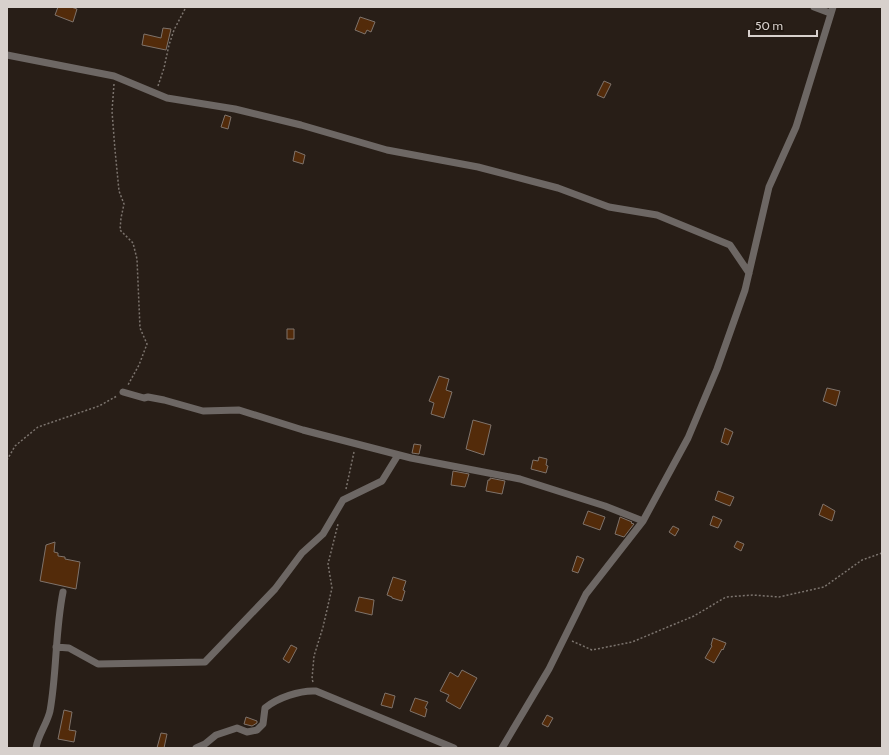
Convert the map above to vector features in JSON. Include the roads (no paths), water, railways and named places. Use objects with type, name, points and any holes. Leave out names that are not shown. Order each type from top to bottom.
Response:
[{"type":"street","points":[[502,748],[549,669],[586,594],[643,521],[688,438],[716,369],[745,290],[769,187],[796,127],[832,10],[814,7]]},
{"type":"street","points":[[7,55],[114,76],[156,92],[167,98],[235,109],[301,125],[387,150],[478,167],[558,188],[609,207],[657,215],[730,245],[749,273]]},
{"type":"street","points":[[123,392],[144,398],[148,397],[164,400],[203,411],[239,410],[357,445],[398,455],[520,479],[605,506],[643,521]]},
{"type":"street","points":[[56,647],[69,648],[98,664],[204,662],[275,589],[302,553],[323,534],[343,500],[382,481],[398,455]]},
{"type":"street","points":[[36,748],[37,741],[50,713],[63,592]]},
{"type":"street","points":[[196,748],[205,744],[216,735],[237,728],[247,732],[257,730],[263,724],[265,708],[274,701],[307,690],[316,691],[454,748]]}]
